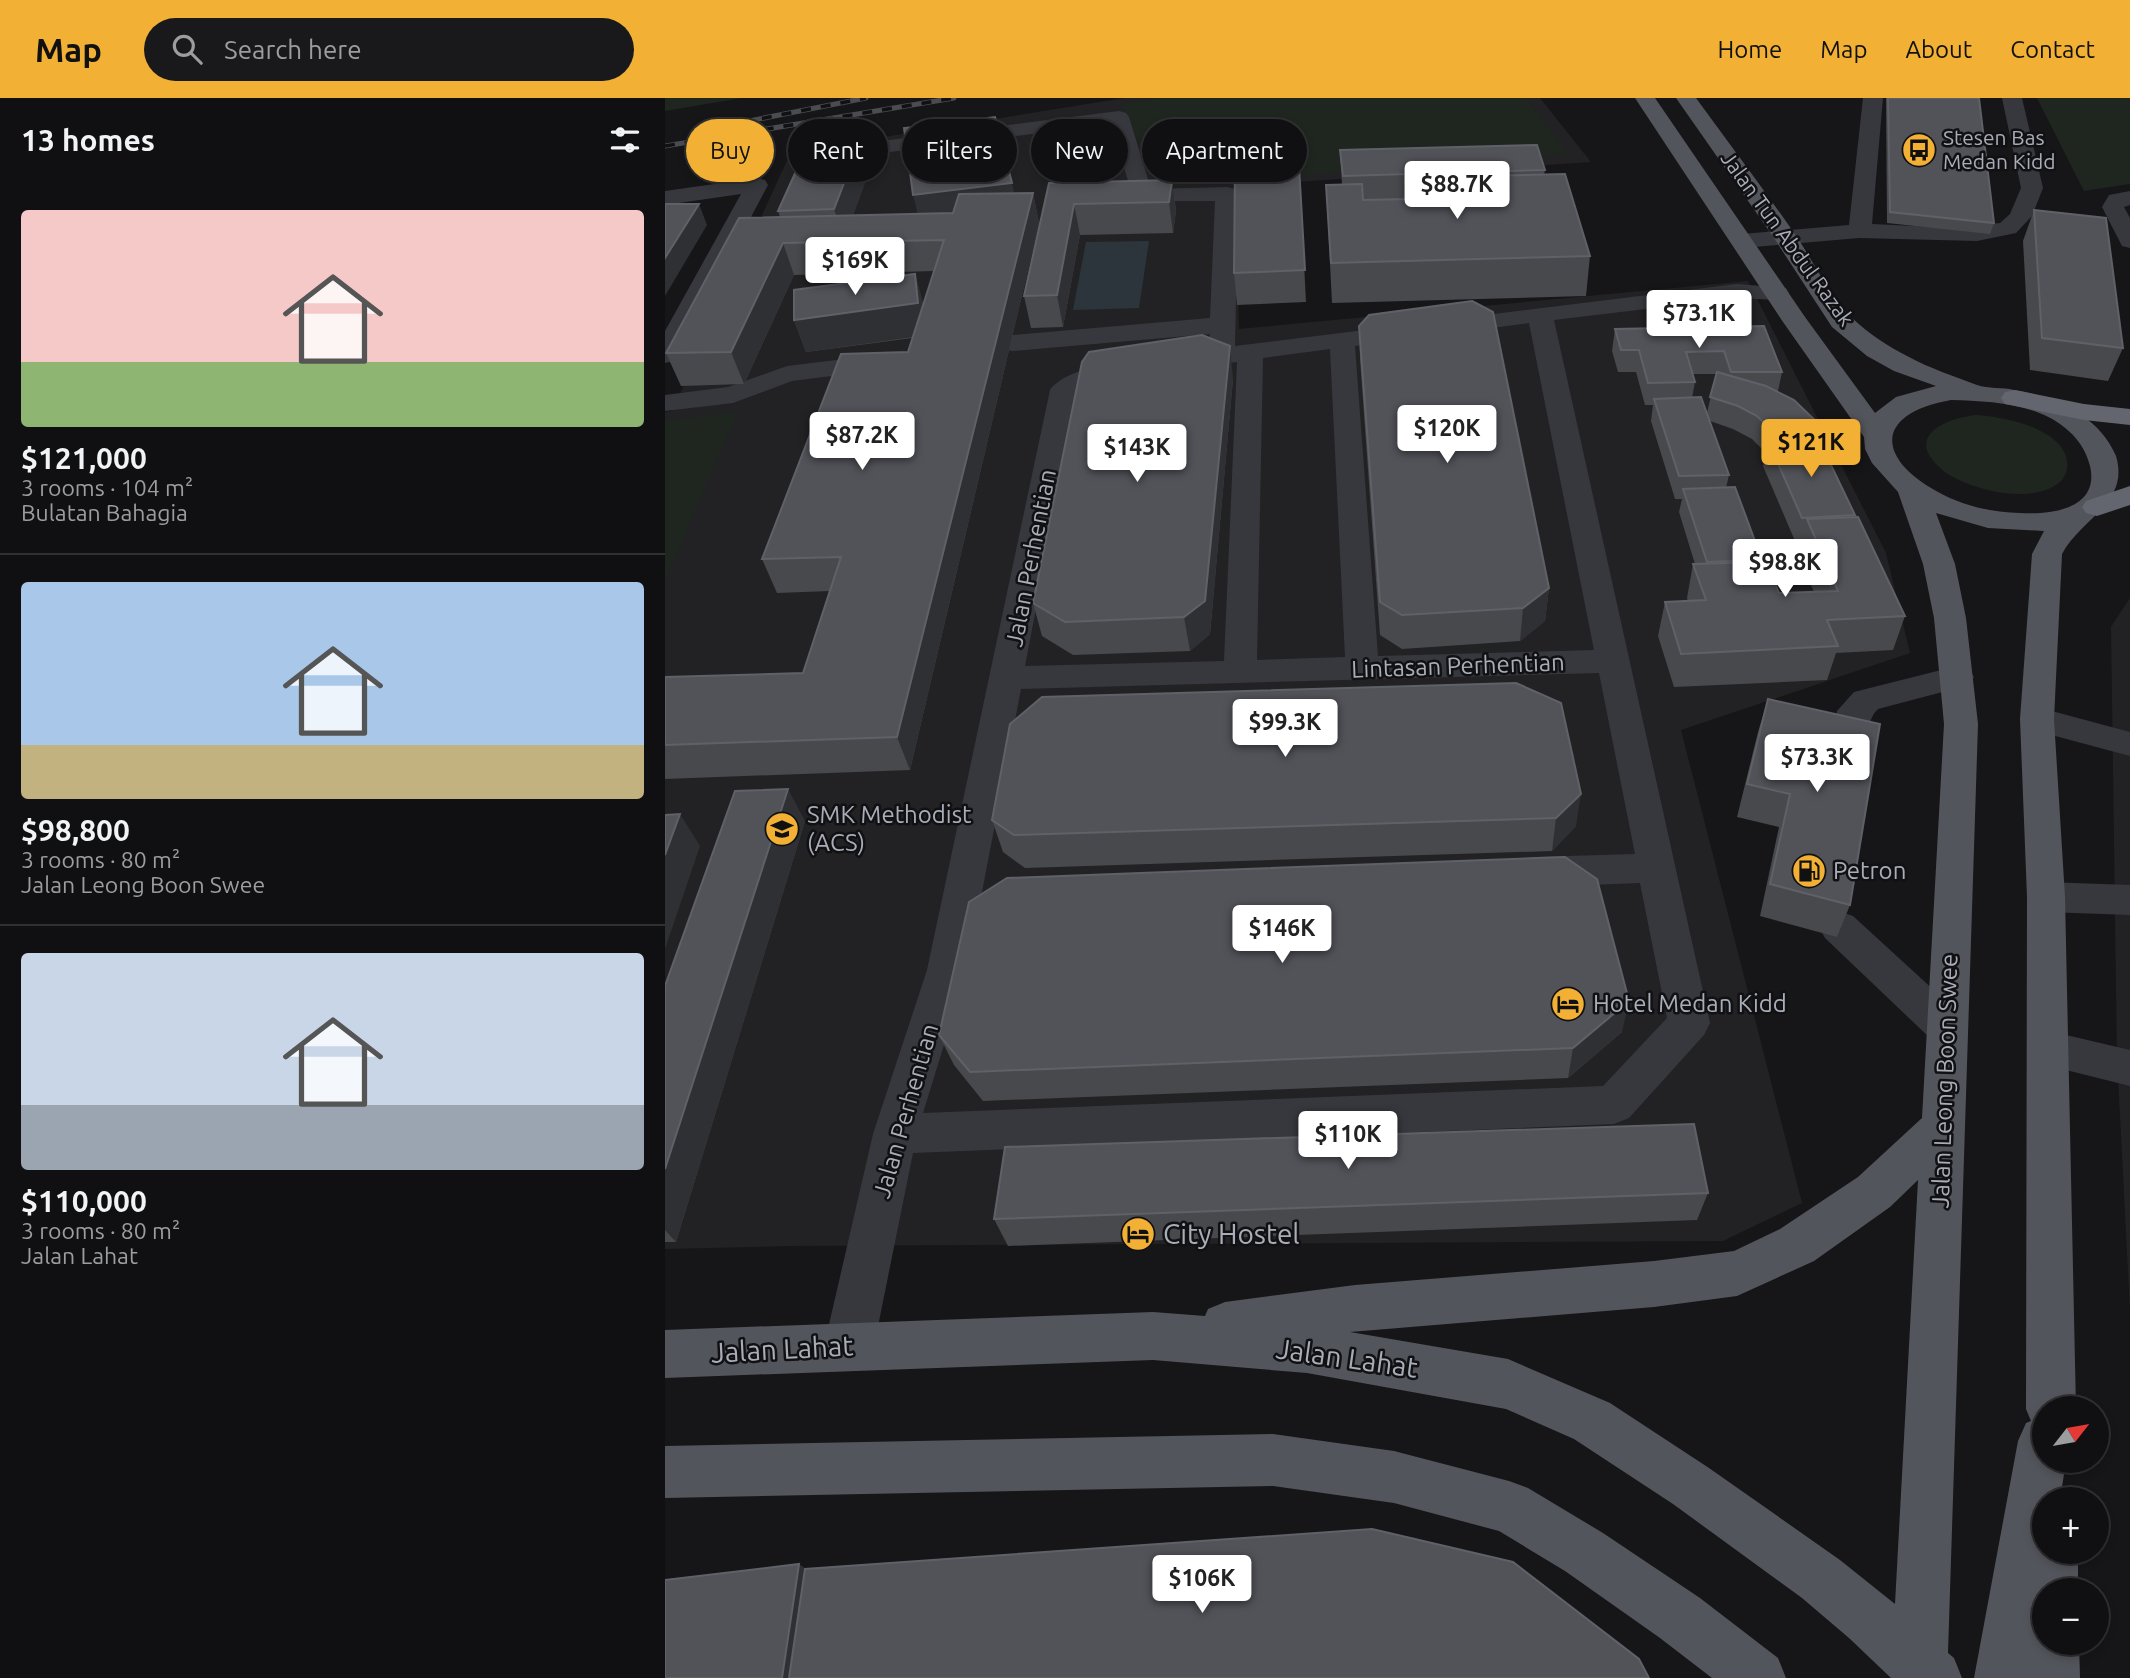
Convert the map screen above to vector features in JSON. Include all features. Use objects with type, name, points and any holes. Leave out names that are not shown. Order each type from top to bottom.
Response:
[{"type":"highway","points":[[2015,398],[2084,412],[2130,416]]},
{"type":"highway","points":[[2085,513],[2130,495]]},
{"type":"main road","name":"Jalan Tun Abdul Razak","points":[[1645,98],[1878,436],[1881,454],[1892,472],[1912,489]]},
{"type":"main road","name":"Jalan Tun Abdul Razak","points":[[1686,98],[1785,237],[1841,323],[1876,350],[1903,365],[1936,379],[1982,392]]},
{"type":"main road","points":[[1878,436],[1884,419],[1900,406],[1932,395],[1982,392],[2047,407],[2074,421],[2095,437],[2110,456],[2116,475],[2111,492],[2057,535],[2047,554],[2037,719],[2046,897],[2049,1049],[2049,1396]]},
{"type":"main road","points":[[1912,489],[1951,509],[2009,523],[2043,523],[2085,513]]},
{"type":"main road","name":"Jalan Leong Boon Swee","points":[[1912,489],[1939,564],[1950,618],[1961,724],[1946,1027],[1924,1673]]},
{"type":"main road","points":[[1153,1336],[1355,1308],[1654,1284],[1737,1273],[1797,1245],[1874,1192],[1944,1126]]},
{"type":"main road","name":"Jalan Lahat","points":[[665,1354],[1153,1336],[1307,1349],[1507,1384],[1592,1421],[1691,1486],[1821,1579],[1924,1673]]},
{"type":"main road","points":[[665,1472],[1273,1460],[1394,1476],[1509,1507],[1584,1552],[1680,1618],[1758,1678]]},
{"type":"main road","points":[[2002,1678],[2038,1474]]},
{"type":"main road","points":[[1680,1618],[1725,1678]]},
{"type":"main road","points":[[2052,1655],[2052,1678]]},
{"type":"street","points":[[1860,231],[1873,98]]},
{"type":"street","points":[[1742,241],[1860,231],[1989,232],[2007,228],[2015,222],[2029,200],[2032,188],[2012,98]]},
{"type":"street","points":[[888,146],[1119,117],[1142,196],[1227,194],[1241,672]]},
{"type":"street","points":[[665,198],[757,185],[665,355]]},
{"type":"street","points":[[2130,198],[2117,200],[2113,207],[2130,240]]},
{"type":"street","name":"Jalan Perhentian","points":[[849,1346],[895,1134],[947,970],[978,890],[1007,678],[1064,390],[1098,373],[1231,344],[1342,340],[1737,292],[1777,293]]},
{"type":"street","points":[[895,1134],[1614,1105],[1689,1023],[1540,314]]},
{"type":"street","points":[[1342,340],[1362,670]]},
{"type":"street","points":[[1012,343],[1231,344]]},
{"type":"street","points":[[665,403],[733,395],[787,374],[913,358]]},
{"type":"street","name":"Lintasan Perhentian","points":[[1007,678],[1615,661]]},
{"type":"street","points":[[1848,753],[1854,711],[1866,700],[1957,677]]},
{"type":"street","points":[[2037,719],[2130,744]]},
{"type":"street","points":[[1504,873],[1657,867]]},
{"type":"street","points":[[2046,897],[2130,900]]},
{"type":"street","points":[[1839,927],[1946,1027]]},
{"type":"street","points":[[2049,1049],[2130,1068]]},
{"type":"shaded area","points":[[665,98],[742,98],[665,111]]},
{"type":"shaded area","points":[[1124,98],[1540,98],[1591,162],[1307,181],[1307,119],[1142,119],[1142,182],[1295,182],[1236,186],[1239,329],[1748,281],[1886,553],[1910,653],[1681,730],[1802,1203],[1723,1241],[665,1249],[665,412],[672,411],[788,159],[788,182],[888,182],[888,136],[902,134],[902,182],[1017,182],[1017,119],[994,119]]},
{"type":"shaded area","points":[[1161,98],[1526,98],[1567,153],[1307,175],[1307,119],[1142,119],[1142,150],[1122,104]]},
{"type":"shaded area","points":[[2037,98],[2130,98],[2130,184],[2084,191]]},
{"type":"shaded area","points":[[1156,182],[1218,182],[1158,187]]},
{"type":"shaded area","points":[[1149,241],[1139,308],[1073,310],[1086,242]]},
{"type":"shaded area","points":[[737,412],[665,581],[665,421]]},
{"type":"shaded area","points":[[1976,415],[2015,421],[2054,439],[2067,460],[2064,478],[2051,488],[2021,494],[1987,490],[1956,479],[1945,472],[1927,450],[1931,433],[1950,421]]},
{"type":"shaded area","points":[[2130,598],[2130,1311],[2117,1057],[2111,627]]},
{"type":"building","points":[[1888,98],[1979,98],[1994,223],[1890,212]]},
{"type":"building","points":[[1537,145],[1545,170],[1343,176],[1340,150]]},
{"type":"building","points":[[1565,174],[1590,256],[1331,263],[1326,185],[1362,184],[1363,200],[1407,199],[1405,178]]},
{"type":"building","points":[[791,182],[844,182],[834,209],[778,211]]},
{"type":"building","points":[[911,182],[1012,183],[913,195]]},
{"type":"building","points":[[1172,182],[1169,202],[1074,204],[1057,295],[1024,296],[1049,183]]},
{"type":"building","points":[[1235,182],[1300,182],[1305,270],[1234,273]]},
{"type":"building","points":[[1033,193],[897,737],[665,745],[665,677],[803,673],[841,557],[762,559],[841,354],[908,352],[944,240],[783,243],[731,352],[666,353],[739,218],[953,213],[959,194]]},
{"type":"building","points":[[665,204],[699,204],[665,258]]},
{"type":"building","points":[[2034,210],[2106,218],[2123,348],[2042,338]]},
{"type":"building","points":[[915,274],[918,303],[794,320],[794,290]]},
{"type":"building","points":[[1472,301],[1493,312],[1549,588],[1523,608],[1402,615],[1380,602],[1359,326],[1369,315]]},
{"type":"building","points":[[1764,326],[1782,372],[1731,372],[1724,351],[1686,352],[1695,382],[1648,383],[1639,350],[1621,350],[1615,329]]},
{"type":"building","points":[[1202,335],[1230,346],[1205,601],[1184,617],[1065,622],[1033,603],[1082,362],[1089,352]]},
{"type":"building","points":[[1717,372],[1766,386],[1794,400],[1820,425],[1774,433],[1757,416],[1738,406],[1710,397]]},
{"type":"building","points":[[1701,397],[1729,475],[1679,476],[1654,399]]},
{"type":"building","points":[[1819,440],[1855,515],[1802,518],[1769,443]]},
{"type":"building","points":[[1735,487],[1762,560],[1707,562],[1683,489]]},
{"type":"building","points":[[1858,517],[1905,616],[1827,620],[1838,646],[1681,654],[1665,602],[1706,600],[1693,564],[1766,562],[1779,593],[1838,591],[1807,519]]},
{"type":"building","points":[[1516,683],[1561,703],[1581,794],[1556,818],[1014,835],[992,820],[1010,724],[1042,697]]},
{"type":"building","name":"Petron","points":[[1768,699],[1880,724],[1850,905],[1770,884],[1790,794],[1747,784]]},
{"type":"building","points":[[788,789],[665,1169],[665,986],[735,791]]},
{"type":"building","points":[[680,814],[665,855],[665,815]]},
{"type":"building","points":[[1565,857],[1597,879],[1629,1001],[1573,1048],[970,1072],[939,1035],[969,902],[1007,878]]},
{"type":"building","points":[[1694,1124],[1708,1193],[994,1219],[1005,1147]]},
{"type":"building","points":[[1372,1529],[1513,1562],[1639,1659],[1649,1678],[789,1678],[805,1569]]},
{"type":"building","points":[[799,1564],[782,1678],[665,1678],[665,1580]]},
{"type":"railway","points":[[759,119],[866,98]]},
{"type":"railway","points":[[665,146],[954,98]]},
{"type":"place","name":"Stesen Bas Medan Kidd","points":[[1919,150]]},
{"type":"place","name":"SMK Methodist (ACS)","points":[[782,829]]},
{"type":"place","name":"Petron","points":[[1809,871]]},
{"type":"place","name":"Hotel Medan Kidd","points":[[1568,1004]]},
{"type":"place","name":"City Hostel","points":[[1138,1234]]}]
